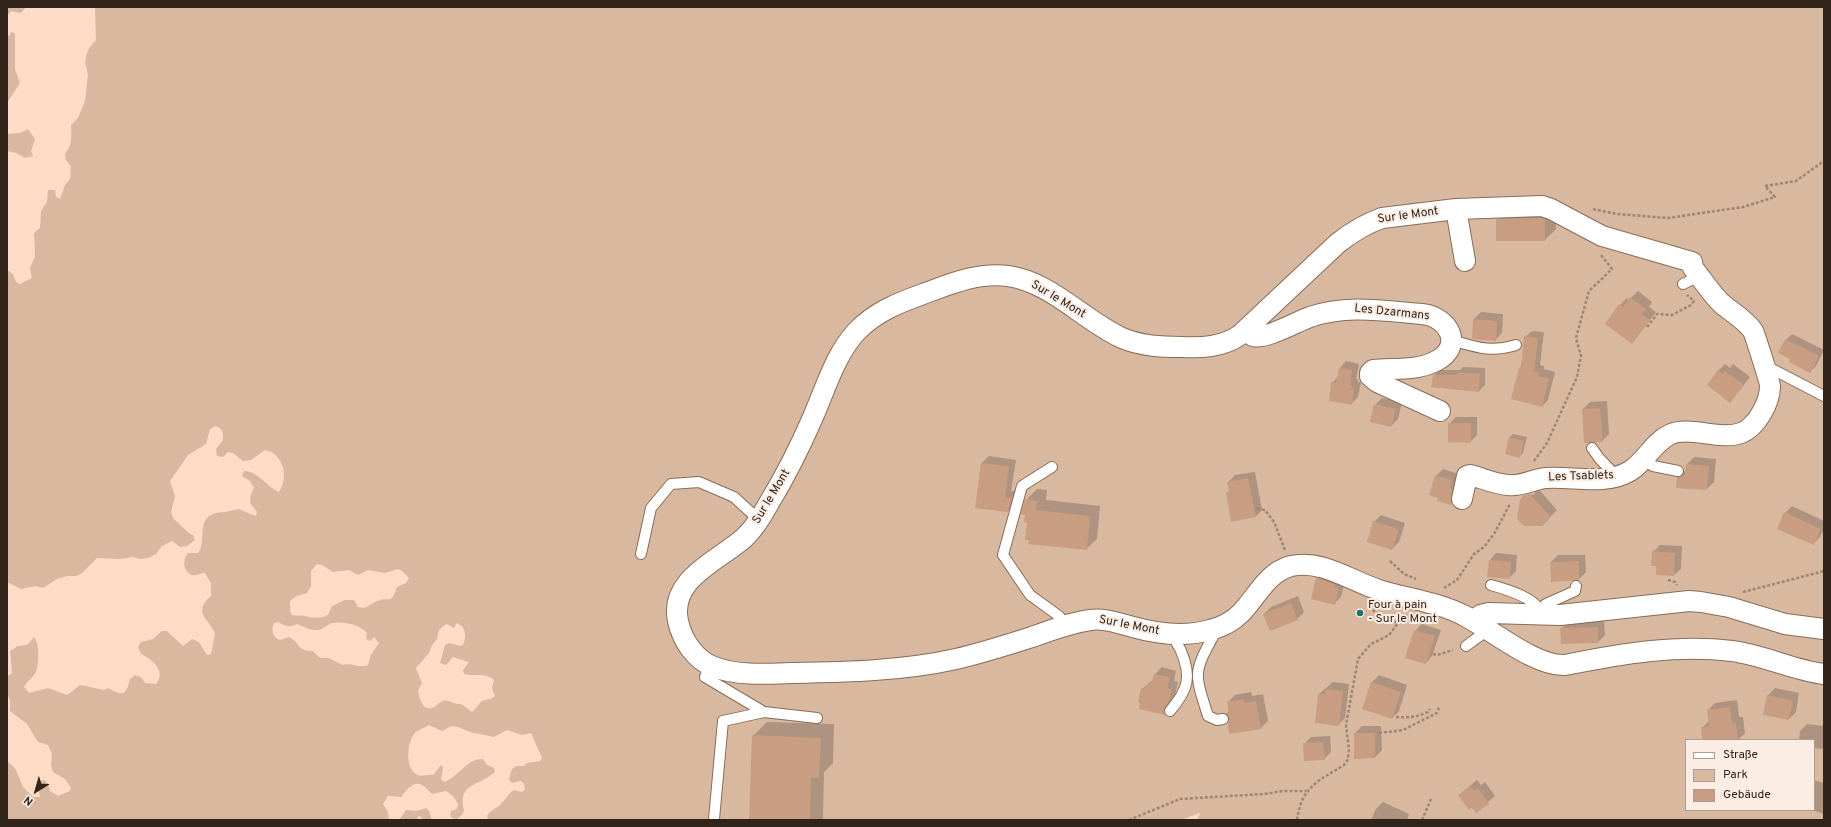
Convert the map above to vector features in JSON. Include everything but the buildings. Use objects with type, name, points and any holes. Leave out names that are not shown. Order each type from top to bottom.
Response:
[{"type":"street","name":"Sur le Mont","points":[[1290,566],[1276,574],[1267,582],[1239,615],[1230,622],[1214,629],[1190,634],[1174,634],[1154,632],[1101,619],[1066,625],[992,649],[957,658],[902,669],[868,672],[753,674],[736,672],[709,665],[700,659],[692,650],[680,630],[676,609],[678,596],[688,582],[742,539],[759,520],[798,450],[848,343],[872,317],[898,303],[969,278],[1006,275],[1024,280],[1040,287],[1074,307],[1107,330],[1134,343],[1189,348],[1213,346],[1231,341],[1246,331],[1338,243],[1361,226],[1382,218],[1456,209],[1542,206]]},
{"type":"street","name":"Les Tsablets","points":[[1462,499],[1467,476],[1470,475],[1506,485],[1519,486],[1549,478],[1604,479],[1617,477],[1630,471],[1643,460],[1662,439],[1671,434],[1686,432],[1719,436],[1746,431],[1761,413],[1769,393],[1770,382],[1752,330],[1721,302],[1691,280],[1693,268],[1692,262],[1602,236],[1542,206]]},
{"type":"street","points":[[1456,209],[1465,261]]},
{"type":"street","name":"Les Dzarmans","points":[[1246,331],[1253,336],[1264,336],[1310,317],[1331,311],[1354,309],[1425,315],[1437,318],[1446,324],[1451,340]]},
{"type":"street","points":[[1440,410],[1377,382],[1370,376],[1370,373],[1373,370],[1411,367],[1434,362],[1445,353],[1451,340]]},
{"type":"street","points":[[1290,566],[1326,568],[1378,590],[1432,602],[1443,599],[1480,625],[1530,655],[1552,665],[1558,666],[1663,650],[1699,649],[1740,653],[1809,672],[1824,674]]},
{"type":"street","points":[[1480,625],[1481,615],[1489,613],[1540,612],[1560,615],[1701,602],[1729,607],[1785,624],[1824,629]]},
{"type":"lane","points":[[1451,340],[1475,348],[1494,350],[1516,345]]},
{"type":"lane","points":[[1764,368],[1772,369],[1824,396]]},
{"type":"lane","points":[[1592,448],[1599,458],[1617,477]]},
{"type":"lane","points":[[1643,460],[1654,466],[1678,471]]},
{"type":"lane","points":[[1052,467],[1022,486],[1003,555],[1030,595],[1059,616],[1066,625]]},
{"type":"lane","points":[[641,554],[651,508],[671,484],[699,482],[734,497],[759,520]]},
{"type":"lane","points":[[1491,585],[1513,591],[1537,606],[1540,612],[1546,604],[1576,591],[1576,586]]},
{"type":"lane","points":[[1466,646],[1481,636],[1480,625]]},
{"type":"lane","points":[[1214,629],[1215,633],[1199,663],[1197,680],[1208,716],[1217,720],[1223,719]]},
{"type":"lane","points":[[1170,711],[1183,695],[1188,682],[1185,661],[1174,640],[1174,634]]},
{"type":"lane","points":[[709,665],[705,677],[764,712]]},
{"type":"lane","points":[[714,820],[723,721],[764,712],[817,718]]},
{"type":"path","points":[[1588,208],[1617,214],[1668,218],[1743,207],[1775,197],[1765,186],[1796,181],[1824,161]]},
{"type":"path","points":[[1443,599],[1474,554],[1484,547],[1494,534],[1526,471],[1547,443],[1577,377],[1581,356],[1576,338],[1589,291],[1612,270],[1598,251]]},
{"type":"path","points":[[1647,327],[1658,313],[1672,315],[1692,305],[1694,301],[1686,294],[1691,280]]},
{"type":"path","points":[[1257,509],[1265,510],[1274,522],[1290,566]]},
{"type":"path","points":[[1390,561],[1404,574],[1418,580]]},
{"type":"path","points":[[1737,592],[1824,571]]},
{"type":"path","points":[[1368,608],[1398,622]]},
{"type":"path","points":[[1297,820],[1299,805],[1306,791],[1316,782],[1344,764],[1348,759],[1346,725],[1358,659],[1371,644],[1389,635],[1398,622],[1409,615]]},
{"type":"path","points":[[1433,654],[1437,655],[1466,646]]},
{"type":"path","points":[[1379,733],[1403,730],[1432,716],[1437,712],[1439,707]]},
{"type":"path","points":[[1396,717],[1408,718],[1421,715],[1428,712],[1430,709]]},
{"type":"path","points":[[1129,820],[1180,799],[1264,794],[1283,791],[1306,791]]},
{"type":"path","points":[[1422,820],[1431,799]]},
{"type":"green space","points":[[7,7],[26,7],[21,13],[11,11],[7,16]]},
{"type":"green space","points":[[95,7],[1824,7],[1824,820],[1197,820],[1200,813],[1181,820],[488,820],[487,816],[492,810],[503,802],[512,791],[522,792],[525,789],[524,784],[521,781],[512,783],[509,779],[512,769],[516,766],[524,766],[527,763],[540,761],[542,758],[531,733],[522,735],[507,730],[494,737],[470,732],[452,726],[442,731],[429,725],[418,730],[410,742],[408,755],[410,767],[418,775],[433,775],[441,765],[443,767],[441,779],[444,782],[449,780],[472,761],[477,759],[483,759],[487,765],[494,768],[495,772],[466,790],[463,802],[464,811],[457,819],[452,818],[450,815],[451,811],[457,809],[458,804],[453,796],[446,791],[432,794],[423,786],[416,784],[407,789],[401,797],[388,796],[383,804],[388,812],[389,820],[7,820],[7,761],[15,768],[23,787],[33,797],[40,797],[38,786],[40,781],[44,780],[48,784],[50,791],[58,796],[70,791],[71,788],[65,779],[53,772],[51,766],[52,754],[48,745],[38,742],[27,724],[10,711],[10,700],[7,694],[7,677],[12,673],[10,651],[18,646],[27,645],[34,637],[38,649],[37,668],[35,674],[24,687],[29,693],[48,688],[67,695],[80,685],[104,690],[108,688],[123,693],[127,689],[130,679],[135,675],[142,678],[145,683],[156,684],[160,675],[159,670],[150,659],[141,654],[138,647],[141,642],[153,639],[162,631],[167,631],[183,646],[192,639],[199,642],[207,655],[211,654],[215,634],[202,612],[202,607],[211,596],[211,583],[205,573],[192,575],[185,569],[184,562],[186,556],[188,553],[198,553],[202,543],[203,527],[208,517],[213,514],[238,509],[256,516],[257,512],[250,503],[251,494],[254,488],[250,481],[242,476],[244,471],[249,471],[258,476],[279,492],[284,480],[283,467],[277,456],[271,452],[265,450],[251,460],[243,461],[233,453],[228,452],[223,457],[217,456],[216,449],[223,440],[223,433],[216,426],[210,429],[206,444],[188,455],[170,481],[175,496],[171,512],[173,518],[193,535],[195,540],[187,546],[180,547],[172,541],[162,546],[156,554],[149,558],[97,558],[82,573],[76,576],[67,576],[57,579],[43,588],[36,586],[21,589],[7,582],[7,270],[13,274],[16,282],[20,284],[32,278],[30,268],[35,257],[34,233],[40,228],[41,211],[47,202],[48,190],[55,190],[56,197],[60,199],[65,185],[70,179],[71,166],[66,160],[65,154],[70,143],[71,125],[78,118],[85,101],[88,74],[85,63],[90,47],[96,40]],"holes":[[[317,564],[322,565],[333,572],[349,570],[358,575],[368,570],[385,573],[398,569],[409,578],[406,583],[397,587],[390,599],[376,602],[364,608],[358,607],[354,600],[345,600],[332,606],[328,615],[319,618],[292,615],[290,611],[290,601],[297,596],[307,593],[311,586],[311,571]],[[278,622],[289,626],[297,624],[317,630],[322,629],[332,623],[346,623],[361,628],[367,633],[366,639],[370,641],[374,637],[379,643],[371,655],[368,665],[342,665],[329,658],[320,658],[313,651],[304,650],[289,637],[280,640],[277,639],[273,633],[273,628],[274,623]],[[457,623],[464,629],[464,643],[461,646],[449,643],[445,645],[440,663],[446,665],[453,657],[469,662],[463,670],[464,674],[483,675],[494,680],[492,688],[495,696],[491,699],[483,700],[472,712],[461,704],[447,701],[442,702],[432,708],[426,707],[420,700],[418,693],[422,683],[416,668],[429,653],[432,645],[437,639],[439,630],[446,624],[454,628]]]},
{"type":"green space","points":[[11,31],[15,34],[15,69],[20,83],[7,103],[7,37],[10,35]]},
{"type":"green space","points":[[28,129],[35,139],[31,151],[33,156],[25,158],[16,153],[7,151],[7,134],[20,133]]},
{"type":"green space","points":[[426,808],[429,811],[432,820],[423,820],[419,816],[416,820],[399,820],[406,810],[417,811]]},
{"type":"place","name":"Four à pain - Sur le Mont","points":[[1360,613]]}]
